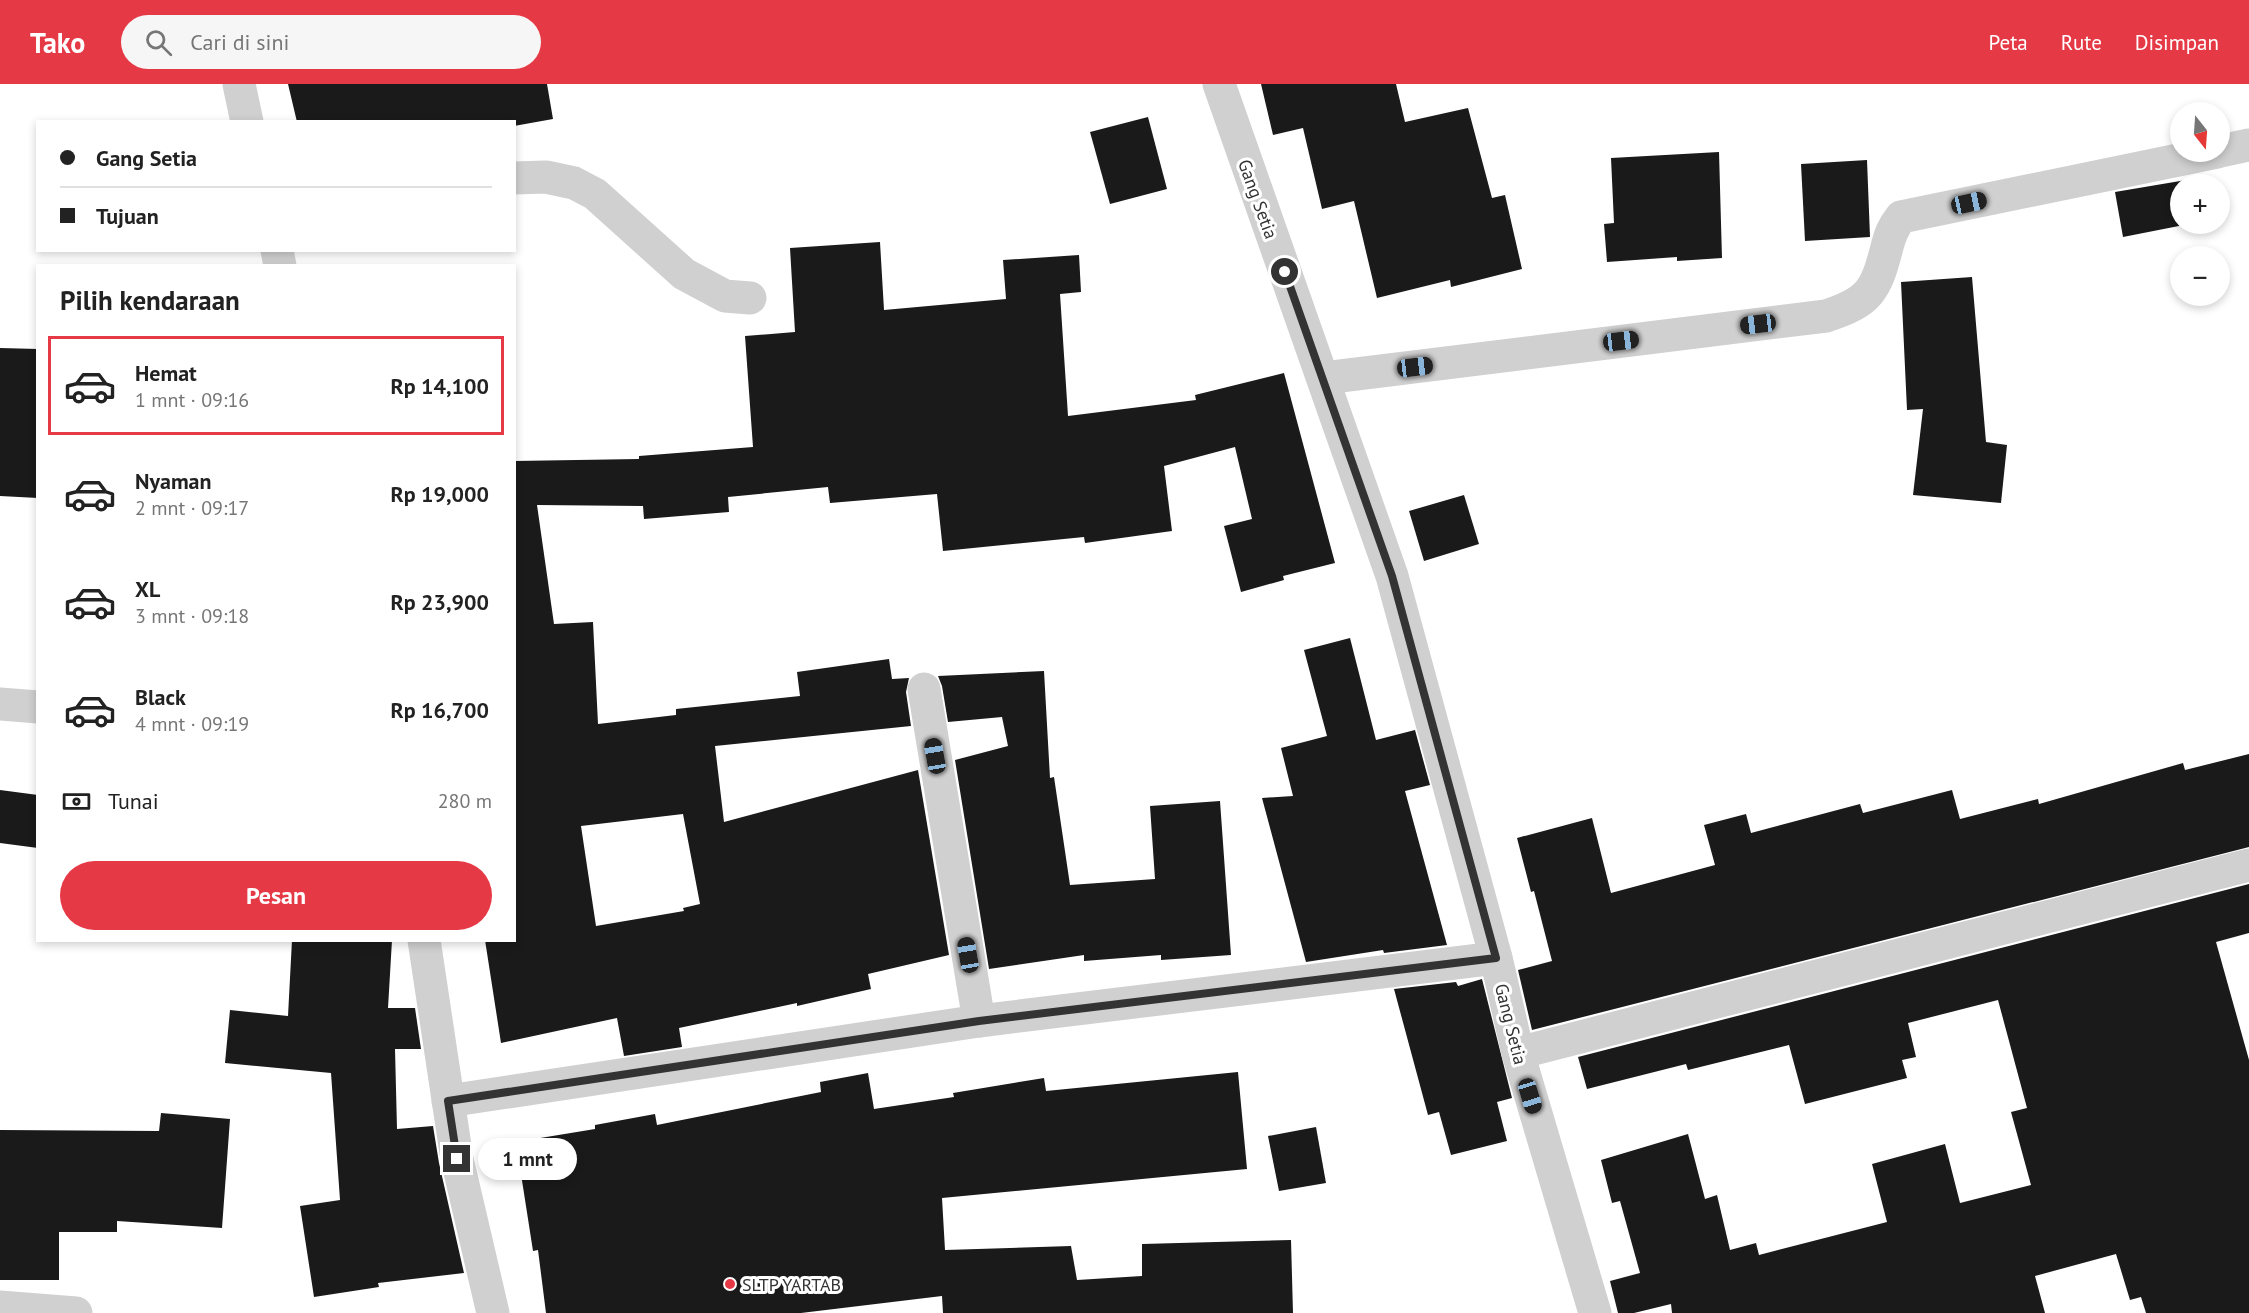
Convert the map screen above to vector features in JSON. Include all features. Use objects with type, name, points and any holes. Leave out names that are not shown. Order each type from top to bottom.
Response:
[{"type":"street","points":[[239,84],[247,120]]},
{"type":"street","name":"Gang Setia","points":[[1219,84],[1245,165],[1324,378],[1392,576],[1496,958],[1518,1053],[1594,1313]]},
{"type":"street","points":[[2230,149],[2249,145]]},
{"type":"street","points":[[1324,378],[1826,316],[1848,309],[1867,298],[1878,280],[1892,228],[1901,218],[2170,161]]},
{"type":"street","points":[[516,178],[546,177],[574,183],[595,194],[684,274],[724,296],[750,297]]},
{"type":"street","points":[[924,689],[979,1021]]},
{"type":"street","points":[[0,704],[36,707]]},
{"type":"street","points":[[1518,1053],[2249,865]]},
{"type":"street","points":[[424,942],[457,1159],[493,1313]]},
{"type":"street","points":[[448,1101],[979,1021],[1496,958]]},
{"type":"street","points":[[0,1307],[76,1313]]},
{"type":"building","points":[[288,84],[547,84],[553,119],[516,126],[516,120],[297,120]]},
{"type":"building","points":[[1261,84],[1396,84],[1405,122],[1468,108],[1492,198],[1505,195],[1522,269],[1451,287],[1450,280],[1377,298],[1354,201],[1322,209],[1303,128],[1273,135]]},
{"type":"building","points":[[1148,117],[1167,189],[1110,204],[1090,132]]},
{"type":"building","points":[[1719,152],[1722,258],[1677,261],[1677,257],[1607,262],[1604,224],[1614,223],[1611,158]]},
{"type":"building","points":[[1867,160],[1870,237],[1805,241],[1801,164]]},
{"type":"building","points":[[2170,183],[2170,228],[2123,237],[2115,192]]},
{"type":"building","points":[[880,242],[884,310],[1006,299],[1003,260],[1079,255],[1081,292],[1060,294],[1068,416],[1196,400],[1195,395],[1284,373],[1335,563],[1283,576],[1284,580],[1241,592],[1224,526],[1252,519],[1235,447],[1164,466],[1172,531],[1085,543],[1084,537],[943,551],[937,494],[830,503],[828,487],[728,497],[729,512],[644,519],[643,506],[537,505],[554,624],[593,622],[598,724],[676,715],[676,709],[800,696],[797,672],[889,659],[892,679],[909,678],[906,692],[911,726],[715,746],[724,822],[918,770],[949,955],[868,974],[871,989],[797,1006],[797,1003],[679,1028],[682,1047],[624,1056],[617,1018],[501,1043],[485,942],[516,942],[516,461],[639,459],[639,456],[753,447],[745,336],[795,332],[790,248]],"holes":[[[683,814],[700,904],[683,908],[684,911],[596,926],[581,826]]]},
{"type":"building","points":[[1972,277],[1986,442],[2007,445],[2001,503],[1913,495],[1923,409],[1907,410],[1901,282]]},
{"type":"building","points":[[0,348],[36,349],[36,498],[0,496]]},
{"type":"building","points":[[1464,495],[1479,544],[1424,561],[1409,511]]},
{"type":"building","points":[[1350,638],[1376,740],[1415,730],[1430,785],[1405,791],[1447,945],[1384,953],[1383,950],[1306,962],[1262,798],[1293,796],[1281,748],[1327,736],[1304,650]]},
{"type":"building","points":[[1044,671],[1050,778],[1054,777],[1070,885],[1155,879],[1150,806],[1220,801],[1231,955],[1161,960],[1161,955],[1084,961],[1084,955],[989,969],[955,760],[1008,746],[1002,717],[948,722],[938,676]]},
{"type":"building","points":[[2249,754],[2249,847],[1532,1030],[1518,970],[1552,961],[1534,891],[1531,892],[1517,838],[1592,818],[1611,893],[1715,865],[1704,825],[1746,814],[1751,833],[1860,804],[1863,813],[1952,790],[1960,819],[2038,799],[2039,804],[2183,763],[2185,770]]},
{"type":"building","points":[[0,790],[36,795],[36,848],[0,843]]},
{"type":"building","points":[[2249,884],[2249,933],[2216,942],[2249,1060],[2249,1313],[2146,1313],[2141,1297],[2130,1300],[2116,1254],[2035,1276],[2045,1313],[1672,1313],[1671,1304],[1634,1313],[1618,1313],[1610,1281],[1640,1273],[1620,1201],[1612,1203],[1601,1160],[1688,1134],[1705,1199],[1717,1195],[1730,1250],[1756,1243],[1759,1255],[1887,1222],[1872,1164],[1945,1144],[1960,1203],[2031,1185],[2011,1112],[2027,1108],[1998,1000],[1908,1023],[1916,1057],[1902,1060],[1907,1078],[1805,1104],[1789,1045],[1688,1070],[1686,1064],[1587,1089],[1578,1057]]},
{"type":"building","points":[[292,942],[392,942],[388,1008],[415,1008],[421,1049],[395,1049],[397,1129],[433,1126],[464,1273],[378,1283],[379,1287],[314,1297],[300,1206],[340,1200],[331,1073],[225,1063],[230,1010],[288,1016]]},
{"type":"building","points":[[1482,979],[1512,1098],[1497,1102],[1507,1141],[1451,1155],[1439,1112],[1428,1115],[1394,989],[1456,982],[1458,986]]},
{"type":"building","points":[[1238,1072],[1247,1169],[942,1198],[945,1250],[1071,1246],[1077,1280],[1142,1276],[1142,1244],[1291,1240],[1293,1313],[943,1313],[942,1296],[801,1313],[546,1313],[538,1250],[533,1251],[516,1142],[595,1129],[595,1125],[655,1114],[657,1125],[821,1092],[820,1082],[868,1073],[874,1109],[954,1097],[953,1093],[1044,1078],[1046,1091]]},
{"type":"building","points":[[161,1113],[230,1119],[222,1228],[117,1221],[117,1232],[59,1232],[59,1280],[0,1280],[0,1130],[159,1131]]},
{"type":"building","points":[[1316,1127],[1326,1183],[1279,1191],[1268,1136]]},
{"type":"place","name":"SLTP YARTAB","points":[[730,1284]]},
{"type":"route","points":[[457,1159],[448,1101],[979,1021],[1496,958],[1392,576],[1285,272]]}]
